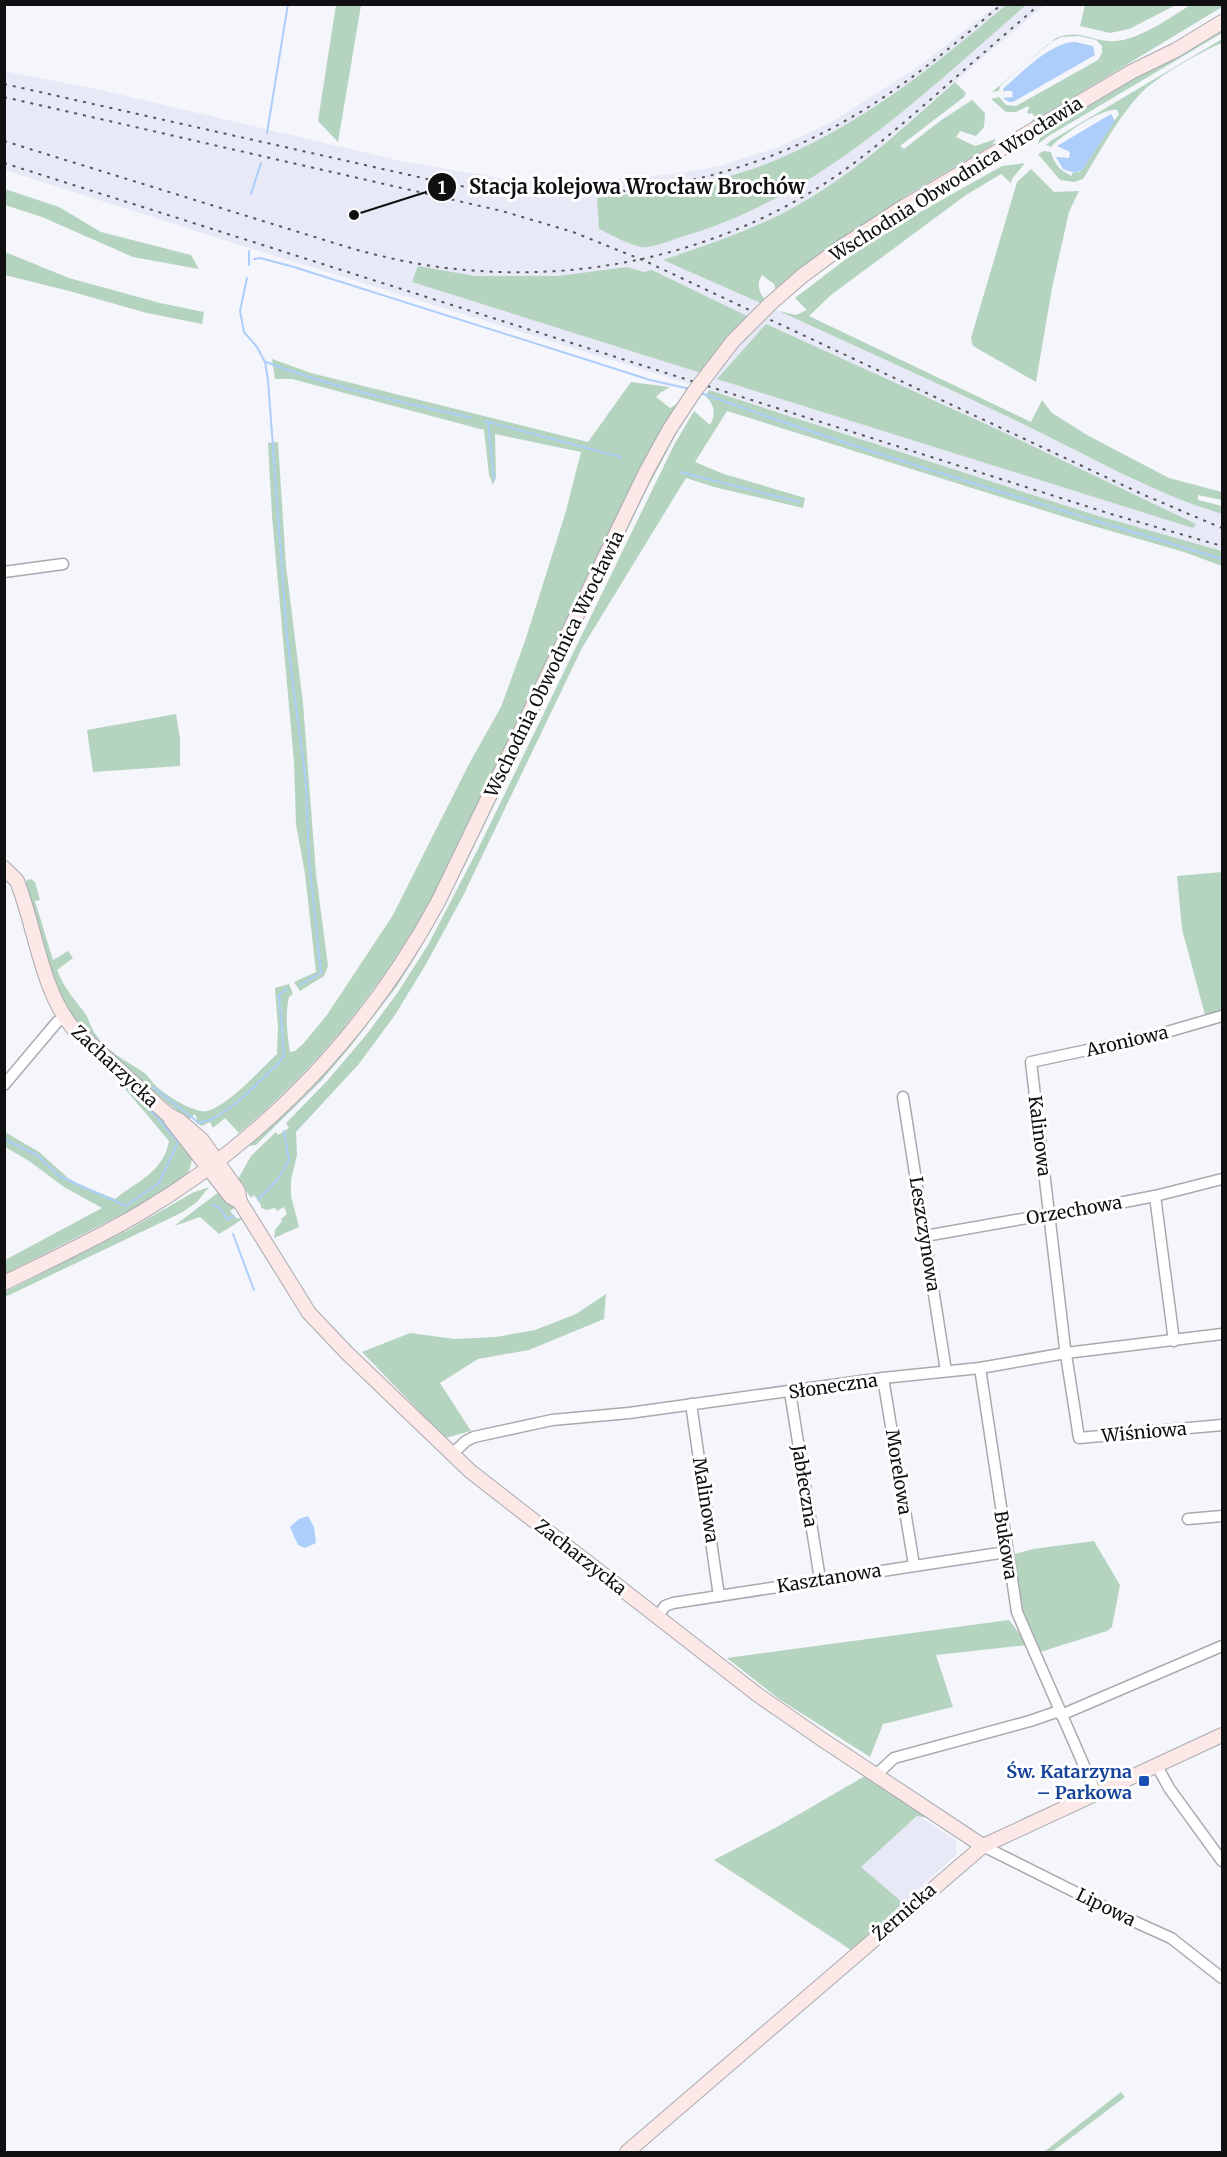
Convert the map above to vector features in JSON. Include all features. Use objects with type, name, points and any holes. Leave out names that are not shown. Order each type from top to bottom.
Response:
[{"type":"street","name":"Wschodnia Obwodnica Wrocławia","points":[[4,1283],[116,1226],[183,1185],[236,1147],[278,1111],[332,1056],[378,998],[414,944],[438,902],[646,472],[669,430],[694,392],[734,341],[802,276],[873,226],[1131,72],[1222,12]]},
{"type":"street","name":"Wschodnia Obwodnica Wrocławia","points":[[1131,72],[1176,50],[1222,22]]},
{"type":"street","points":[[4,572],[63,564]]},
{"type":"street","name":"Zacharzycka","points":[[4,868],[17,880],[52,992],[64,1017],[197,1144],[238,1191],[240,1202],[309,1313],[340,1347],[451,1455],[479,1479],[758,1695],[983,1846]]},
{"type":"street","name":"Aroniowa","points":[[1031,1062],[1153,1036],[1222,1016]]},
{"type":"street","points":[[4,1085],[57,1022],[64,1017]]},
{"type":"street","name":"Kalinowa","points":[[1031,1062],[1066,1353]]},
{"type":"street","name":"Leszczynowa","points":[[903,1097],[946,1371]]},
{"type":"street","points":[[183,1185],[194,1166],[197,1144],[236,1147]]},
{"type":"street","name":"Zacharzycka","points":[[213,1164],[220,1184],[231,1197],[240,1202]]},
{"type":"street","name":"Orzechowa","points":[[925,1236],[1050,1214],[1062,1214],[1155,1196],[1222,1179]]},
{"type":"street","points":[[183,1185],[220,1184]]},
{"type":"street","points":[[1155,1196],[1174,1341]]},
{"type":"street","name":"Słoneczna","points":[[451,1455],[466,1441],[495,1432],[552,1420],[629,1413],[883,1378],[980,1368],[1066,1353],[1222,1334]]},
{"type":"street","name":"Wiśniowa","points":[[1066,1353],[1079,1438],[1222,1425]]},
{"type":"street","name":"Bukowa","points":[[980,1368],[1006,1552],[1017,1612],[1096,1793]]},
{"type":"street","name":"Morelowa","points":[[883,1378],[914,1566]]},
{"type":"street","name":"Jabłeczna","points":[[790,1392],[820,1579]]},
{"type":"street","name":"Malinowa","points":[[691,1404],[719,1596]]},
{"type":"street","points":[[1188,1519],[1222,1516]]},
{"type":"street","name":"Kasztanowa","points":[[658,1616],[665,1606],[673,1603],[1006,1552]]},
{"type":"street","points":[[876,1775],[894,1758],[1060,1713],[1222,1646]]},
{"type":"street","name":"Żernicka","points":[[627,2152],[983,1846],[1222,1736]]},
{"type":"street","points":[[1157,1766],[1169,1788],[1222,1861]]},
{"type":"street","name":"Lipowa","points":[[983,1846],[1171,1938],[1222,1978]]},
{"type":"shaded area","points":[[997,5],[1044,5],[860,164],[836,182],[797,206],[768,220],[717,242],[663,260],[723,285],[1020,422],[1149,485],[1222,514],[1222,551],[1095,515],[741,400],[5,170],[4,71],[101,90],[401,161],[516,181],[561,184],[673,174],[720,166],[779,147],[835,120],[919,66]]},
{"type":"shaded area","points":[[918,1816],[956,1840],[957,1854],[903,1903],[860,1867]]},
{"type":"green space","points":[[1085,4],[1176,5],[1129,29],[1110,33],[1080,26]]},
{"type":"green space","points":[[1192,4],[1222,5],[1030,123],[1035,117],[1032,113],[1027,112],[1028,106],[1016,112],[1006,112],[991,99],[999,97],[1006,105],[1016,106],[1098,60],[1102,53],[1102,46],[1096,40],[1079,36],[1061,37],[1050,43],[1056,38],[1065,35],[1080,35],[1107,41],[1124,40],[1155,27]]},
{"type":"green space","points":[[336,5],[361,5],[338,142],[318,121]]},
{"type":"green space","points":[[1006,5],[1026,5],[907,108],[866,140],[823,170],[778,197],[731,220],[649,247],[630,244],[599,229],[597,198],[665,190],[710,181],[776,160],[808,145],[869,111],[897,92]]},
{"type":"green space","points":[[1222,27],[1222,33],[1037,145],[1042,134]]},
{"type":"green space","points":[[1222,39],[1222,43],[1202,52],[1156,80],[1140,94],[1117,124],[1083,179],[1074,182],[1060,180],[1038,154],[1044,151],[1051,152],[1056,164],[1064,172],[1072,176],[1072,173],[1080,172],[1119,114],[1117,110],[1093,117],[1073,129],[1051,147],[1046,145]]},
{"type":"green space","points":[[1024,65],[1000,86],[999,91],[992,92]]},
{"type":"green space","points":[[955,82],[966,93],[964,97],[900,146],[904,149],[972,100],[985,113],[984,127],[976,136],[960,131],[956,137],[975,146],[996,139],[992,145],[907,195],[827,250],[776,291],[774,284],[762,275],[759,285],[760,292],[766,301],[763,304],[663,260],[748,229],[798,205],[860,164]]},
{"type":"green space","points":[[1025,163],[1011,183],[1001,174],[966,195],[831,295],[809,316],[1031,422],[1042,400],[1052,413],[1087,435],[1169,478],[1222,492],[1222,500],[1198,495],[1198,500],[1222,506],[1222,514],[1145,484],[989,408],[779,311],[796,315],[807,310],[795,298],[846,259],[913,216],[1002,166]]},
{"type":"green space","points":[[1031,169],[1054,192],[1079,191],[1069,212],[1052,288],[1036,382],[973,346],[971,338],[1017,182]]},
{"type":"green space","points":[[5,189],[59,207],[101,232],[191,255],[199,269],[133,257],[42,217],[5,205]]},
{"type":"green space","points":[[5,252],[69,278],[160,303],[204,312],[202,324],[147,313],[5,275]]},
{"type":"green space","points":[[418,266],[475,276],[558,276],[627,267],[644,272],[652,270],[749,317],[701,373],[412,282]]},
{"type":"green space","points":[[766,324],[990,426],[1196,524],[1193,528],[717,379]]},
{"type":"green space","points":[[272,359],[311,373],[588,442],[631,382],[670,387],[656,397],[670,408],[678,406],[459,848],[417,924],[379,982],[337,1036],[290,1087],[239,1133],[225,1118],[213,1128],[210,1122],[202,1126],[196,1123],[195,1114],[188,1120],[81,1031],[57,992],[25,883],[31,879],[35,882],[40,900],[35,901],[53,960],[68,951],[73,958],[57,970],[66,987],[86,1014],[94,1032],[110,1050],[145,1073],[155,1085],[172,1098],[195,1109],[207,1111],[234,1095],[277,1054],[278,1027],[275,988],[289,984],[293,994],[289,997],[287,1031],[290,1052],[295,1051],[327,1015],[393,915],[470,762],[501,707],[526,638],[566,511],[581,452],[495,434],[496,478],[493,485],[489,475],[484,430],[292,379],[275,379]]},
{"type":"green space","points":[[709,390],[1095,515],[1222,551],[1222,566],[1184,552],[1090,525],[727,411],[695,462],[724,474],[805,498],[803,508],[686,478],[582,648],[463,896],[426,964],[395,1015],[358,1065],[296,1132],[297,1155],[291,1180],[291,1196],[299,1227],[274,1238],[275,1230],[287,1214],[284,1207],[277,1211],[275,1208],[267,1210],[261,1208],[254,1195],[251,1198],[238,1179],[251,1156],[276,1132],[278,1135],[289,1128],[286,1123],[327,1081],[367,1034],[398,992],[428,945],[478,849],[674,445],[694,411],[710,425],[714,410],[711,402],[705,396]]},
{"type":"green space","points":[[690,408],[647,489],[464,867],[417,954],[397,986],[321,1081],[256,1145],[248,1146],[283,1116],[337,1059],[378,1007],[432,925],[463,866],[638,504]]},
{"type":"green space","points":[[278,442],[286,566],[303,703],[316,874],[328,966],[324,976],[300,991],[294,982],[316,972],[305,874],[296,824],[294,762],[272,516],[268,443]]},
{"type":"green space","points":[[176,714],[180,738],[180,766],[93,772],[87,730]]},
{"type":"green space","points":[[1222,872],[1222,1010],[1205,1015],[1182,929],[1177,876]]},
{"type":"green space","points":[[123,1080],[164,1117],[192,1155],[187,1173],[183,1178],[132,1209],[5,1274],[5,1260],[102,1208],[64,1187],[29,1161],[5,1147],[5,1132],[39,1152],[68,1178],[115,1199],[148,1175],[161,1161],[169,1141],[120,1083]]},
{"type":"green space","points":[[209,1187],[197,1202],[181,1213],[5,1297],[5,1292],[130,1229],[192,1193]]},
{"type":"green space","points":[[220,1191],[235,1208],[230,1211],[236,1218],[243,1219],[219,1234],[200,1217],[174,1226]]},
{"type":"green space","points":[[606,1294],[604,1319],[529,1350],[478,1359],[440,1383],[471,1431],[445,1438],[362,1352],[410,1333],[455,1339],[496,1337],[535,1330],[576,1314]]},
{"type":"green space","points":[[1094,1541],[1120,1585],[1112,1627],[1107,1631],[1037,1653],[1019,1606],[1011,1555],[1033,1549]]},
{"type":"green space","points":[[1009,1620],[1028,1645],[936,1655],[953,1707],[883,1724],[870,1757],[779,1699],[727,1658]]},
{"type":"green space","points":[[865,1776],[891,1790],[928,1815],[928,1818],[917,1816],[861,1867],[903,1903],[851,1950],[714,1860]]},
{"type":"green space","points":[[1121,2092],[1125,2097],[1052,2152],[1044,2152]]},
{"type":"water","points":[[1075,42],[1093,46],[1095,55],[1013,102],[1003,98],[1013,97],[1012,91],[1003,91],[1003,89],[1027,67],[1056,47]]},
{"type":"water","points":[[1111,114],[1115,121],[1082,170],[1075,173],[1063,169],[1056,157],[1069,158],[1070,152],[1057,146]]},
{"type":"water","points":[[308,1516],[314,1527],[316,1543],[305,1548],[298,1545],[290,1527],[299,1519]]},
{"type":"waterway","points":[[267,133],[288,4]]},
{"type":"waterway","points":[[251,194],[261,163]]},
{"type":"waterway","points":[[249,251],[249,265]]},
{"type":"waterway","points":[[254,259],[260,258],[294,267],[650,380],[690,389]]},
{"type":"waterway","points":[[247,278],[240,311],[244,332],[257,347],[265,362],[268,380],[287,637],[306,783],[309,860],[321,973],[300,985]]},
{"type":"waterway","points":[[266,362],[342,387],[472,418]]},
{"type":"waterway","points":[[701,393],[895,459],[1222,559]]},
{"type":"waterway","points":[[484,421],[621,457]]},
{"type":"waterway","points":[[488,422],[494,479]]},
{"type":"waterway","points":[[680,472],[799,502]]},
{"type":"waterway","points":[[153,1087],[199,1123],[231,1107],[279,1063],[284,1055],[279,995],[287,989]]},
{"type":"waterway","points":[[4,1139],[37,1155],[59,1176],[126,1206],[159,1183],[178,1142],[134,1095]]},
{"type":"waterway","points":[[258,1200],[278,1179],[289,1160],[284,1131]]},
{"type":"waterway","points":[[213,1205],[220,1208],[227,1219],[234,1216]]},
{"type":"waterway","points":[[233,1234],[254,1290]]},
{"type":"railway","points":[[4,84],[454,185],[506,192],[558,194],[610,192],[662,186],[713,175],[762,159],[810,139],[857,114],[895,89],[1002,4]]},
{"type":"railway","points":[[4,141],[347,247],[406,262],[452,269],[517,272],[567,270],[617,264],[666,253],[713,238],[760,219],[804,196],[846,169],[878,144],[1040,4]]},
{"type":"railway","points":[[4,97],[502,211],[573,232],[645,261],[1144,495],[1222,528]]},
{"type":"railway","points":[[4,163],[1111,514],[1222,546]]},
{"type":"place","name":"Stacja kolejowa Wrocław Brochów","points":[[354,215]]},
{"type":"place","name":"Św. Katarzyna – Parkowa","points":[[1144,1781]]}]
